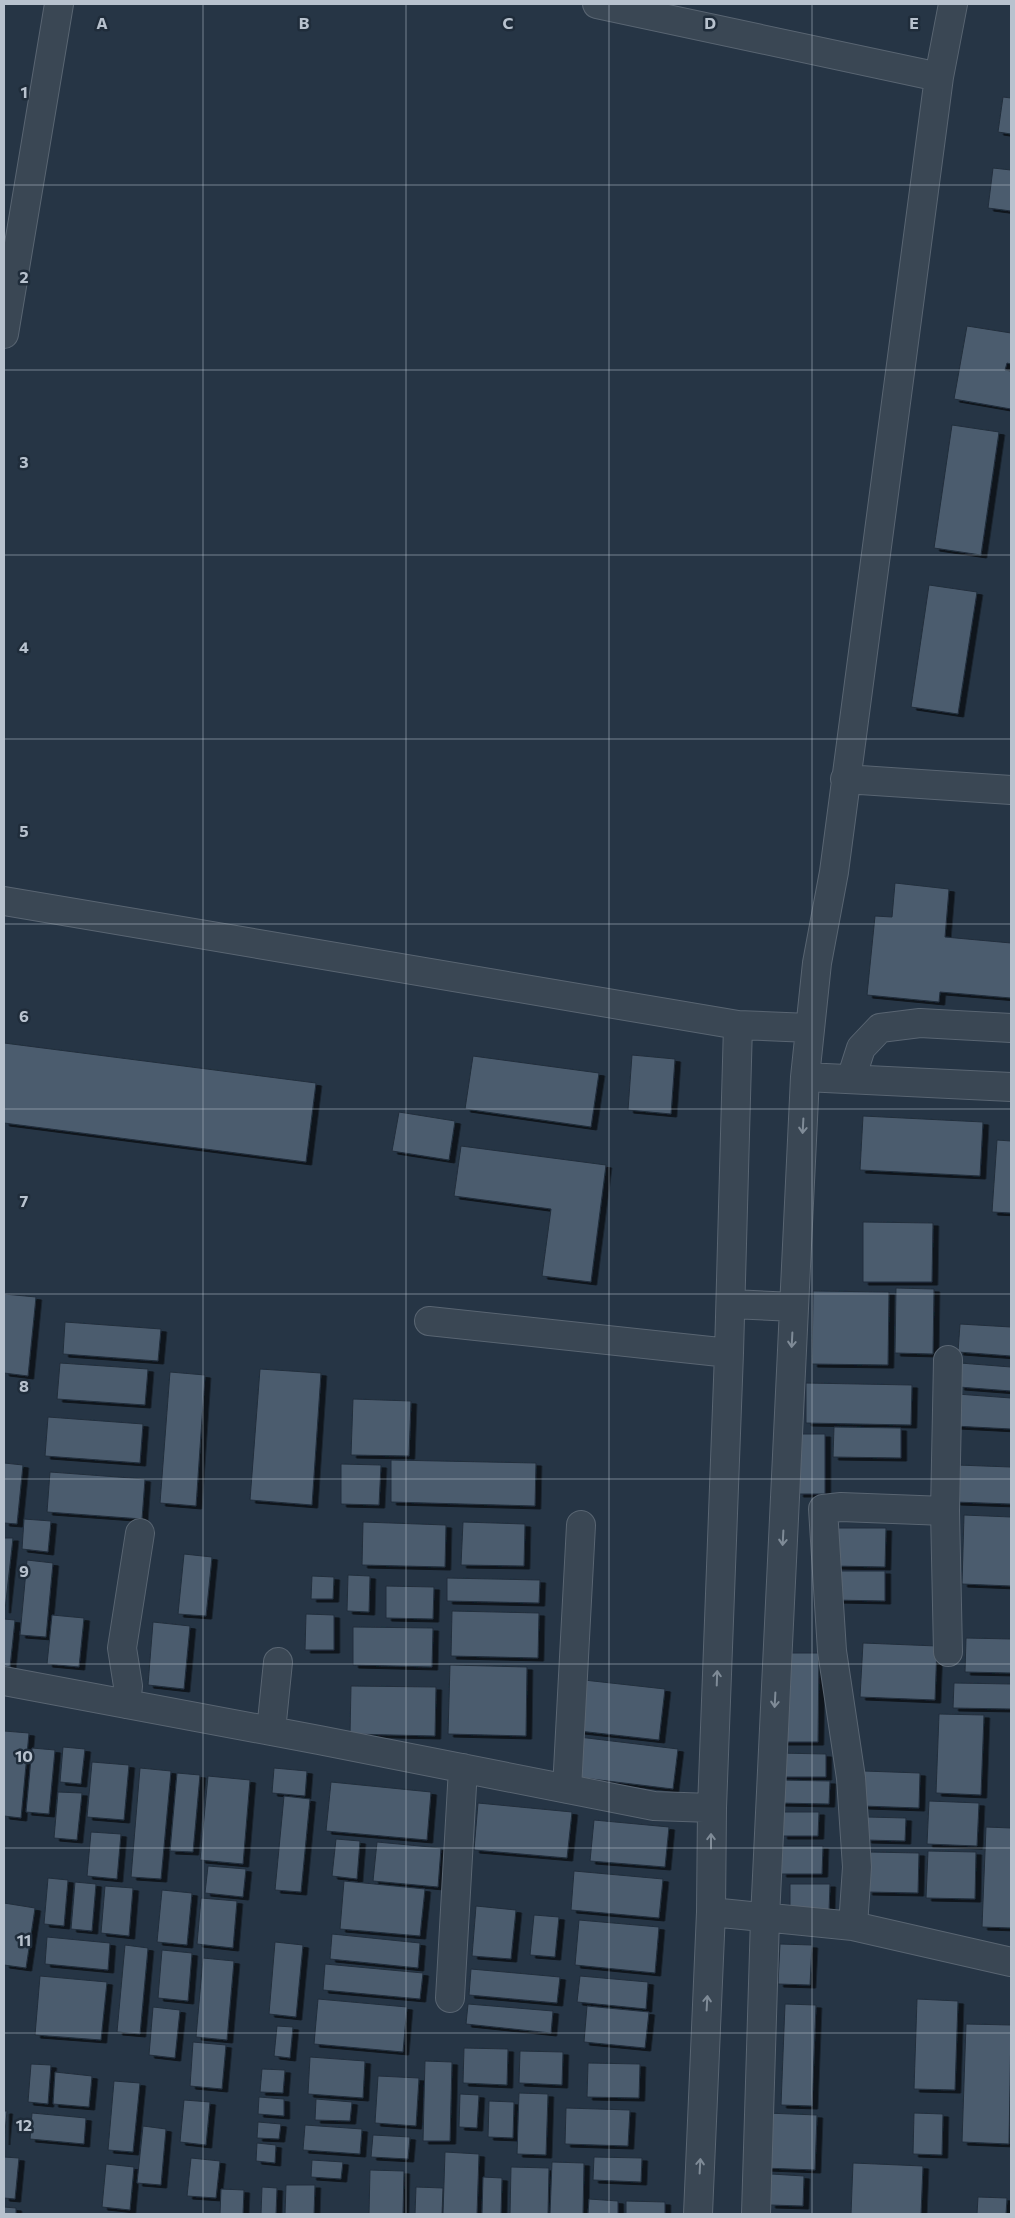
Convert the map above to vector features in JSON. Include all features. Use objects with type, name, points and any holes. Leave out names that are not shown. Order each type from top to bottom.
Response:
[{"type":"street","points":[[4,334],[59,4]]},
{"type":"street","points":[[597,4],[939,77]]},
{"type":"street","points":[[756,2214],[765,1918],[805,1077],[817,963],[834,872],[939,77],[953,4]]},
{"type":"street","points":[[845,779],[1011,790]]},
{"type":"street","points":[[4,902],[738,1025],[810,1028]]},
{"type":"street","points":[[851,1079],[862,1048],[880,1028],[920,1023],[1011,1028]]},
{"type":"street","points":[[698,2214],[711,1912],[712,1808],[730,1353],[738,1025]]},
{"type":"street","points":[[805,1077],[1011,1087]]},
{"type":"street","points":[[731,1304],[794,1308]]},
{"type":"street","points":[[429,1321],[730,1353]]},
{"type":"street","points":[[948,1360],[945,1510],[948,1652]]},
{"type":"street","points":[[784,1506],[823,1509],[841,1507],[945,1510]]},
{"type":"street","points":[[823,1509],[832,1651],[851,1778],[857,1867],[853,1926]]},
{"type":"street","points":[[567,1789],[582,1525]]},
{"type":"street","points":[[126,1704],[128,1686],[122,1648],[140,1533]]},
{"type":"street","points":[[271,1731],[278,1662]]},
{"type":"street","points":[[4,1681],[654,1806],[712,1808]]},
{"type":"street","points":[[450,1998],[463,1768]]},
{"type":"street","points":[[711,1912],[853,1926],[1011,1962]]},
{"type":"building","points":[[1003,97],[1011,98],[1011,134],[998,132]]},
{"type":"building","points":[[993,168],[1011,170],[1011,211],[988,208]]},
{"type":"building","points":[[967,326],[1011,333],[1011,364],[1007,363],[1005,370],[1011,371],[1011,409],[954,399]]},
{"type":"building","points":[[952,425],[999,432],[981,555],[934,548]]},
{"type":"building","points":[[929,585],[977,592],[958,714],[911,707]]},
{"type":"building","points":[[895,883],[949,889],[945,937],[1011,943],[1011,998],[940,992],[939,1002],[867,995],[875,916],[892,917]]},
{"type":"building","points":[[4,1043],[316,1083],[306,1162],[4,1123]]},
{"type":"building","points":[[632,1055],[675,1059],[671,1114],[628,1110]]},
{"type":"building","points":[[473,1056],[599,1073],[591,1127],[465,1109]]},
{"type":"building","points":[[399,1112],[455,1121],[449,1160],[392,1151]]},
{"type":"building","points":[[863,1116],[983,1122],[980,1176],[860,1170]]},
{"type":"building","points":[[997,1140],[1011,1141],[1011,1213],[992,1212]]},
{"type":"building","points":[[461,1146],[606,1165],[591,1282],[542,1276],[551,1209],[454,1196]]},
{"type":"building","points":[[863,1222],[933,1223],[932,1282],[863,1282]]},
{"type":"building","points":[[896,1288],[934,1289],[933,1354],[895,1353]]},
{"type":"building","points":[[813,1291],[889,1292],[888,1365],[812,1364]]},
{"type":"building","points":[[4,1294],[36,1297],[28,1376],[4,1373]]},
{"type":"building","points":[[65,1322],[161,1329],[158,1361],[63,1354]]},
{"type":"building","points":[[960,1324],[1011,1327],[1011,1356],[958,1352]]},
{"type":"building","points":[[60,1363],[148,1369],[145,1405],[57,1399]]},
{"type":"building","points":[[960,1363],[1011,1367],[1011,1391],[959,1387]]},
{"type":"building","points":[[260,1369],[321,1373],[312,1505],[250,1500]]},
{"type":"building","points":[[170,1372],[205,1375],[196,1506],[160,1503]]},
{"type":"building","points":[[806,1383],[912,1385],[911,1425],[806,1423]]},
{"type":"building","points":[[957,1394],[1011,1398],[1011,1429],[954,1426]]},
{"type":"building","points":[[353,1399],[411,1401],[409,1456],[351,1455]]},
{"type":"building","points":[[48,1417],[143,1424],[140,1463],[45,1456]]},
{"type":"building","points":[[834,1427],[901,1428],[901,1458],[833,1457]]},
{"type":"building","points":[[800,1434],[825,1434],[825,1494],[798,1494]]},
{"type":"building","points":[[391,1460],[536,1463],[535,1506],[391,1502]]},
{"type":"building","points":[[4,1463],[23,1465],[17,1524],[4,1523]]},
{"type":"building","points":[[341,1464],[381,1465],[379,1505],[341,1504]]},
{"type":"building","points":[[957,1465],[1011,1467],[1011,1504],[955,1502]]},
{"type":"building","points":[[50,1472],[145,1479],[142,1519],[47,1512]]},
{"type":"building","points":[[964,1515],[1011,1517],[1011,1586],[962,1584]]},
{"type":"building","points":[[24,1519],[51,1521],[48,1552],[22,1549]]},
{"type":"building","points":[[363,1522],[446,1525],[445,1567],[362,1565]]},
{"type":"building","points":[[463,1522],[525,1524],[524,1566],[461,1565]]},
{"type":"building","points":[[834,1528],[886,1528],[885,1567],[833,1566]]},
{"type":"building","points":[[4,1538],[13,1538],[5,1610],[4,1610]]},
{"type":"building","points":[[184,1554],[212,1557],[206,1616],[178,1614]]},
{"type":"building","points":[[27,1560],[53,1563],[46,1637],[20,1635]]},
{"type":"building","points":[[835,1571],[885,1571],[885,1601],[834,1600]]},
{"type":"building","points":[[348,1575],[370,1576],[369,1612],[347,1611]]},
{"type":"building","points":[[312,1576],[334,1577],[333,1599],[311,1599]]},
{"type":"building","points":[[447,1578],[540,1580],[539,1603],[447,1601]]},
{"type":"building","points":[[386,1586],[434,1587],[433,1619],[386,1618]]},
{"type":"building","points":[[452,1611],[539,1613],[538,1658],[451,1656]]},
{"type":"building","points":[[306,1614],[334,1615],[334,1650],[305,1650]]},
{"type":"building","points":[[52,1615],[84,1618],[79,1667],[47,1664]]},
{"type":"building","points":[[4,1619],[15,1620],[10,1667],[4,1666]]},
{"type":"building","points":[[153,1622],[190,1626],[184,1689],[148,1685]]},
{"type":"building","points":[[353,1627],[433,1628],[432,1667],[353,1665]]},
{"type":"building","points":[[966,1638],[1011,1639],[1011,1673],[965,1672]]},
{"type":"building","points":[[863,1643],[937,1646],[935,1700],[860,1697]]},
{"type":"building","points":[[782,1653],[819,1653],[818,1742],[781,1742]]},
{"type":"building","points":[[450,1665],[527,1667],[526,1736],[448,1734]]},
{"type":"building","points":[[584,1680],[665,1689],[659,1740],[579,1731]]},
{"type":"building","points":[[954,1683],[1011,1684],[1011,1709],[953,1708]]},
{"type":"building","points":[[351,1686],[436,1687],[435,1736],[350,1734]]},
{"type":"building","points":[[939,1714],[984,1715],[981,1795],[936,1793]]},
{"type":"building","points":[[4,1731],[29,1733],[21,1818],[4,1816]]},
{"type":"building","points":[[579,1737],[678,1749],[673,1789],[575,1777]]},
{"type":"building","points":[[63,1747],[85,1749],[81,1784],[60,1782]]},
{"type":"building","points":[[32,1748],[55,1750],[49,1814],[26,1812]]},
{"type":"building","points":[[778,1753],[826,1754],[826,1777],[778,1777]]},
{"type":"building","points":[[92,1762],[129,1765],[124,1820],[87,1817]]},
{"type":"building","points":[[140,1768],[171,1771],[161,1879],[131,1877]]},
{"type":"building","points":[[274,1768],[307,1771],[305,1796],[272,1793]]},
{"type":"building","points":[[864,1771],[920,1773],[919,1808],[863,1806]]},
{"type":"building","points":[[177,1773],[200,1775],[193,1852],[170,1851]]},
{"type":"building","points":[[208,1776],[250,1780],[243,1864],[200,1860]]},
{"type":"building","points":[[779,1780],[830,1781],[829,1804],[778,1803]]},
{"type":"building","points":[[331,1782],[431,1792],[427,1840],[326,1831]]},
{"type":"building","points":[[58,1792],[82,1793],[77,1840],[54,1838]]},
{"type":"building","points":[[284,1796],[310,1799],[301,1892],[275,1890]]},
{"type":"building","points":[[929,1801],[979,1803],[977,1846],[927,1844]]},
{"type":"building","points":[[478,1803],[572,1812],[567,1858],[474,1850]]},
{"type":"building","points":[[782,1812],[819,1812],[818,1836],[782,1836]]},
{"type":"building","points":[[867,1817],[906,1818],[905,1841],[866,1840]]},
{"type":"building","points":[[594,1820],[669,1827],[665,1867],[590,1861]]},
{"type":"building","points":[[986,1827],[1011,1828],[1011,1928],[982,1927]]},
{"type":"building","points":[[91,1832],[121,1834],[117,1879],[87,1876]]},
{"type":"building","points":[[336,1839],[360,1841],[357,1879],[332,1876]]},
{"type":"building","points":[[377,1842],[441,1848],[438,1887],[373,1881]]},
{"type":"building","points":[[782,1846],[823,1846],[822,1874],[781,1874]]},
{"type":"building","points":[[928,1851],[976,1852],[975,1899],[926,1898]]},
{"type":"building","points":[[869,1852],[919,1853],[918,1893],[867,1892]]},
{"type":"building","points":[[208,1866],[246,1869],[243,1897],[205,1893]]},
{"type":"building","points":[[574,1871],[663,1879],[659,1918],[571,1910]]},
{"type":"building","points":[[48,1878],[68,1880],[64,1926],[44,1924]]},
{"type":"building","points":[[344,1881],[425,1889],[420,1936],[340,1929]]},
{"type":"building","points":[[75,1882],[96,1884],[92,1931],[71,1929]]},
{"type":"building","points":[[790,1884],[830,1884],[829,1911],[790,1911]]},
{"type":"building","points":[[105,1886],[133,1888],[129,1936],[101,1933]]},
{"type":"building","points":[[162,1890],[192,1893],[187,1945],[157,1942]]},
{"type":"building","points":[[201,1898],[237,1901],[233,1948],[197,1944]]},
{"type":"building","points":[[4,1903],[35,1908],[26,1968],[4,1965]]},
{"type":"building","points":[[476,1906],[516,1910],[511,1959],[472,1956]]},
{"type":"building","points":[[534,1915],[559,1917],[555,1957],[530,1955]]},
{"type":"building","points":[[579,1920],[659,1927],[655,1973],[575,1965]]},
{"type":"building","points":[[332,1934],[420,1943],[418,1968],[330,1959]]},
{"type":"building","points":[[47,1937],[110,1943],[108,1970],[45,1964]]},
{"type":"building","points":[[275,1942],[303,1945],[296,2017],[269,2014]]},
{"type":"building","points":[[780,1944],[812,1945],[810,1985],[778,1984]]},
{"type":"building","points":[[125,1945],[148,1948],[140,2034],[117,2032]]},
{"type":"building","points":[[162,1950],[192,1953],[188,2001],[158,1998]]},
{"type":"building","points":[[203,1958],[234,1961],[227,2040],[196,2037]]},
{"type":"building","points":[[325,1964],[423,1973],[420,1999],[323,1990]]},
{"type":"building","points":[[471,1969],[560,1977],[557,2003],[469,1995]]},
{"type":"building","points":[[40,1976],[107,1982],[101,2040],[35,2035]]},
{"type":"building","points":[[580,1976],[648,1982],[646,2009],[577,2002]]},
{"type":"building","points":[[318,1999],[407,2007],[403,2052],[314,2044]]},
{"type":"building","points":[[917,1999],[958,2001],[955,2090],[914,2089]]},
{"type":"building","points":[[468,2004],[553,2011],[551,2033],[466,2024]]},
{"type":"building","points":[[785,2004],[816,2005],[812,2106],[781,2105]]},
{"type":"building","points":[[587,2006],[649,2012],[645,2048],[584,2042]]},
{"type":"building","points":[[153,2007],[180,2010],[175,2058],[149,2055]]},
{"type":"building","points":[[966,2024],[1011,2025],[1009,2144],[962,2142]]},
{"type":"building","points":[[277,2026],[293,2027],[290,2058],[274,2056]]},
{"type":"building","points":[[193,2042],[226,2045],[222,2089],[190,2086]]},
{"type":"building","points":[[464,2048],[508,2049],[507,2085],[463,2083]]},
{"type":"building","points":[[520,2051],[563,2052],[562,2085],[519,2083]]},
{"type":"building","points":[[310,2057],[365,2061],[363,2098],[308,2094]]},
{"type":"building","points":[[425,2061],[452,2062],[450,2141],[423,2141]]},
{"type":"building","points":[[588,2063],[640,2064],[639,2098],[587,2097]]},
{"type":"building","points":[[31,2064],[51,2065],[48,2104],[28,2102]]},
{"type":"building","points":[[262,2069],[285,2070],[283,2093],[260,2092]]},
{"type":"building","points":[[55,2072],[92,2076],[89,2107],[53,2104]]},
{"type":"building","points":[[378,2076],[419,2078],[416,2126],[375,2123]]},
{"type":"building","points":[[114,2081],[140,2083],[133,2152],[108,2150]]},
{"type":"building","points":[[519,2093],[548,2094],[546,2155],[517,2154]]},
{"type":"building","points":[[460,2094],[479,2095],[477,2128],[459,2127]]},
{"type":"building","points":[[259,2097],[284,2099],[284,2116],[258,2114]]},
{"type":"building","points":[[316,2099],[352,2102],[350,2121],[315,2120]]},
{"type":"building","points":[[184,2100],[210,2102],[206,2145],[180,2142]]},
{"type":"building","points":[[489,2101],[514,2102],[513,2138],[488,2137]]},
{"type":"building","points":[[566,2108],[630,2110],[628,2146],[565,2144]]},
{"type":"building","points":[[4,2111],[7,2111],[4,2142]]},
{"type":"building","points":[[32,2113],[86,2118],[84,2144],[30,2139]]},
{"type":"building","points":[[766,2113],[817,2115],[815,2170],[764,2168]]},
{"type":"building","points":[[914,2113],[943,2114],[942,2155],[913,2154]]},
{"type":"building","points":[[258,2122],[281,2124],[279,2139],[257,2138]]},
{"type":"building","points":[[305,2125],[362,2129],[360,2154],[303,2150]]},
{"type":"building","points":[[143,2126],[166,2129],[161,2185],[137,2183]]},
{"type":"building","points":[[373,2135],[410,2137],[408,2159],[371,2157]]},
{"type":"building","points":[[257,2143],[276,2145],[275,2163],[256,2161]]},
{"type":"building","points":[[445,2152],[479,2154],[477,2214],[443,2214]]},
{"type":"building","points":[[4,2157],[19,2158],[15,2199],[4,2198]]},
{"type":"building","points":[[594,2157],[642,2158],[641,2182],[593,2180]]},
{"type":"building","points":[[191,2158],[220,2161],[216,2198],[187,2196]]},
{"type":"building","points":[[312,2160],[343,2162],[341,2179],[311,2177]]},
{"type":"building","points":[[552,2162],[584,2163],[583,2214],[550,2214]]},
{"type":"building","points":[[853,2163],[923,2166],[921,2214],[851,2214]]},
{"type":"building","points":[[106,2164],[134,2167],[130,2210],[102,2207]]},
{"type":"building","points":[[511,2167],[549,2168],[548,2214],[510,2214]]},
{"type":"building","points":[[370,2170],[404,2171],[403,2214],[369,2214]]},
{"type":"building","points":[[771,2174],[804,2176],[803,2206],[770,2205]]},
{"type":"building","points":[[483,2177],[502,2178],[501,2214],[482,2214]]},
{"type":"building","points":[[286,2185],[315,2185],[314,2214],[285,2214]]},
{"type":"building","points":[[262,2187],[277,2188],[276,2214],[261,2214]]},
{"type":"building","points":[[416,2187],[443,2188],[442,2214],[415,2214]]},
{"type":"building","points":[[221,2189],[244,2190],[243,2214],[220,2214]]},
{"type":"building","points":[[978,2197],[1007,2198],[1006,2214],[977,2214]]},
{"type":"building","points":[[589,2199],[618,2201],[618,2214],[588,2214]]},
{"type":"building","points":[[626,2201],[665,2202],[665,2214],[626,2214]]},
{"type":"building","points":[[4,2207],[16,2208],[16,2214],[4,2214]]}]
